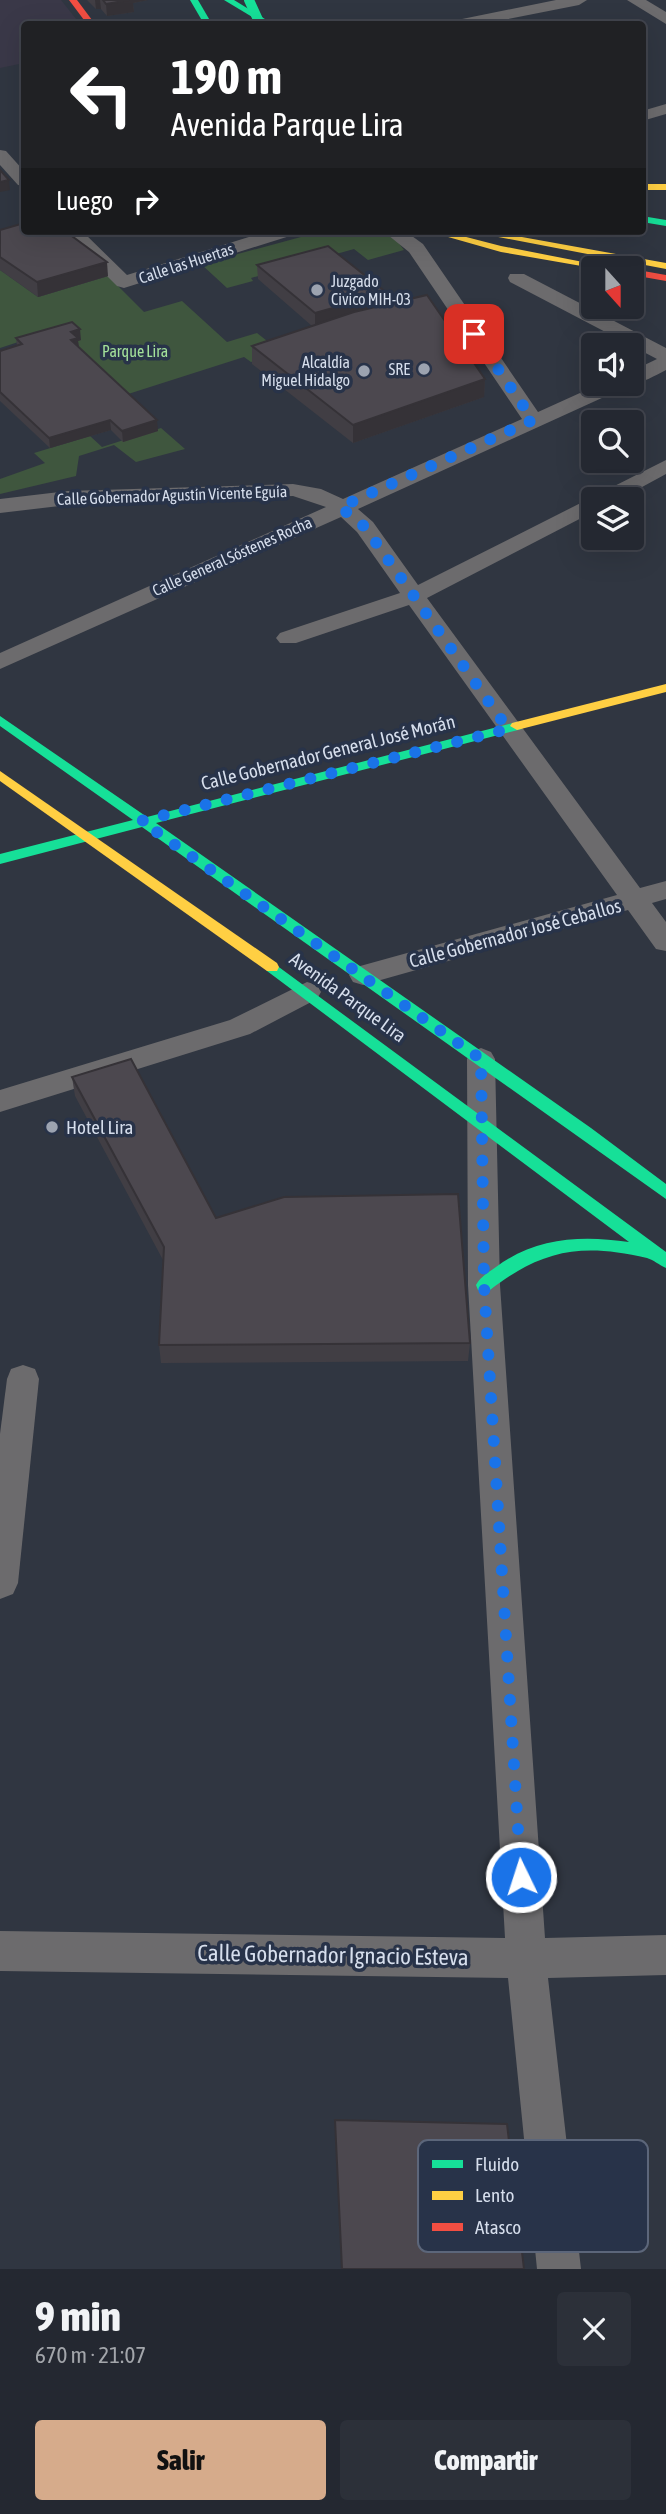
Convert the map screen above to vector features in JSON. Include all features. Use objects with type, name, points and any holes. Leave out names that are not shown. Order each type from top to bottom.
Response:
[{"type":"main road","points":[[73,0],[89,21]]},
{"type":"main road","points":[[224,0],[235,21]]},
{"type":"main road","points":[[224,0],[263,21]]},
{"type":"main road","points":[[249,0],[259,21]]},
{"type":"main road","points":[[257,0],[272,21]]},
{"type":"main road","points":[[186,2],[189,21]]},
{"type":"main road","points":[[186,2],[205,21]]},
{"type":"main road","points":[[646,187],[666,187]]},
{"type":"main road","points":[[646,220],[666,223]]},
{"type":"main road","points":[[448,235],[581,263]]},
{"type":"main road","points":[[462,235],[581,260]]},
{"type":"main road","points":[[494,235],[666,266]]},
{"type":"main road","points":[[528,235],[666,260]]},
{"type":"main road","points":[[644,272],[666,276]]},
{"type":"main road","name":"Calle Gobernador General José Morán","points":[[0,859],[666,688]]},
{"type":"main road","name":"Avenida Parque Lira","points":[[0,720],[363,975],[666,1193]]},
{"type":"main road","name":"Avenida Parque Lira","points":[[0,775],[307,992],[662,1257]]},
{"type":"main road","points":[[484,1285],[502,1268],[523,1255],[560,1244],[593,1242],[662,1257]]},
{"type":"street","points":[[478,6],[500,21],[579,0]]},
{"type":"street","points":[[635,0],[666,19]]},
{"type":"street","points":[[646,115],[666,109]]},
{"type":"street","points":[[0,155],[21,178]]},
{"type":"street","name":"Calle las Huertas","points":[[75,235],[124,282],[274,235]]},
{"type":"street","points":[[399,235],[416,248],[533,420]]},
{"type":"street","points":[[517,278],[666,356]]},
{"type":"street","points":[[644,373],[666,363]]},
{"type":"street","name":"Calle General Sóstenes Rocha","points":[[0,662],[589,396]]},
{"type":"street","points":[[626,487],[666,466]]},
{"type":"street","name":"Calle Gobernador Agustín Vicente Eguía","points":[[0,506],[68,498],[293,490],[317,494],[340,507],[365,527],[508,729],[666,942]]},
{"type":"street","points":[[288,638],[414,596],[581,510]]},
{"type":"street","name":"Calle Gobernador José Ceballos","points":[[363,975],[666,890]]},
{"type":"street","points":[[0,1101],[240,1027],[307,992]]},
{"type":"street","points":[[481,1059],[484,1285],[526,1958],[545,2140]]},
{"type":"street","points":[[0,1583],[23,1379]]},
{"type":"street","name":"Calle Gobernador Ignacio Esteva","points":[[0,1951],[526,1958],[666,1955]]},
{"type":"shaded area","points":[[0,0],[61,0],[78,21],[21,21],[21,64],[0,68]]},
{"type":"green space","points":[[308,235],[383,235],[395,238],[404,250],[368,260],[354,249],[251,278],[253,281],[227,288],[201,264]]},
{"type":"green space","name":"Parque Lira","points":[[0,270],[38,297],[108,276],[144,312],[182,301],[227,342],[257,333],[281,352],[251,362],[244,357],[125,395],[58,329],[0,348]]},
{"type":"green space","points":[[161,428],[185,449],[136,462],[114,445],[79,456],[76,476],[0,494],[0,479],[45,463],[34,453],[90,436],[102,447]]},
{"type":"building","points":[[103,0],[129,0],[106,4]]},
{"type":"building","points":[[0,170],[9,180],[0,182]]},
{"type":"building","points":[[21,224],[21,235],[70,235],[107,262],[37,282],[0,257],[0,230]]},
{"type":"building","name":"Juzgado Civico MIH-03","points":[[328,246],[387,293],[315,313],[257,265]]},
{"type":"building","name":"Alcaldía Miguel Hidalgo","points":[[427,295],[485,379],[353,425],[252,346],[354,312]]},
{"type":"building","points":[[72,322],[80,329],[71,332],[78,338],[71,340],[157,420],[122,431],[110,420],[49,438],[0,392],[0,351],[22,344],[16,338]]},
{"type":"building","points":[[131,1059],[216,1218],[284,1197],[458,1194],[470,1343],[159,1345],[164,1247],[72,1077]]},
{"type":"building","points":[[335,2120],[507,2124],[509,2140],[418,2140],[418,2252],[522,2252],[524,2269],[342,2269]]},
{"type":"traffic: fast","points":[[194,0],[206,21]]},
{"type":"traffic: fast","points":[[228,0],[264,21]]},
{"type":"traffic: fast","points":[[249,0],[259,21]]},
{"type":"traffic: fast","points":[[646,220],[666,223]]},
{"type":"traffic: fast","points":[[0,720],[585,1132],[666,1193]]},
{"type":"traffic: fast","points":[[0,859],[517,726]]},
{"type":"traffic: fast","points":[[272,967],[666,1261]]},
{"type":"traffic: fast","points":[[484,1285],[524,1257],[562,1246],[602,1245],[650,1252]]},
{"type":"traffic: slow","points":[[646,187],[666,187]]},
{"type":"traffic: slow","points":[[447,235],[501,249],[581,263]]},
{"type":"traffic: slow","points":[[494,235],[666,266]]},
{"type":"traffic: slow","points":[[517,726],[666,688]]},
{"type":"traffic: slow","points":[[0,775],[272,967]]},
{"type":"traffic: jam","points":[[73,0],[89,21]]},
{"type":"traffic: jam","points":[[644,274],[666,278]]},
{"type":"place","name":"Juzgado Civico MIH-03","points":[[317,290]]},
{"type":"place","name":"SRE","points":[[424,369]]},
{"type":"place","name":"Alcaldía Miguel Hidalgo","points":[[364,371]]},
{"type":"place","name":"Hotel Lira","points":[[52,1127]]},
{"type":"route","points":[[474,334],[533,420],[340,507],[356,517],[365,527],[508,729],[141,821],[481,1059],[484,1285],[521,1877]]}]
